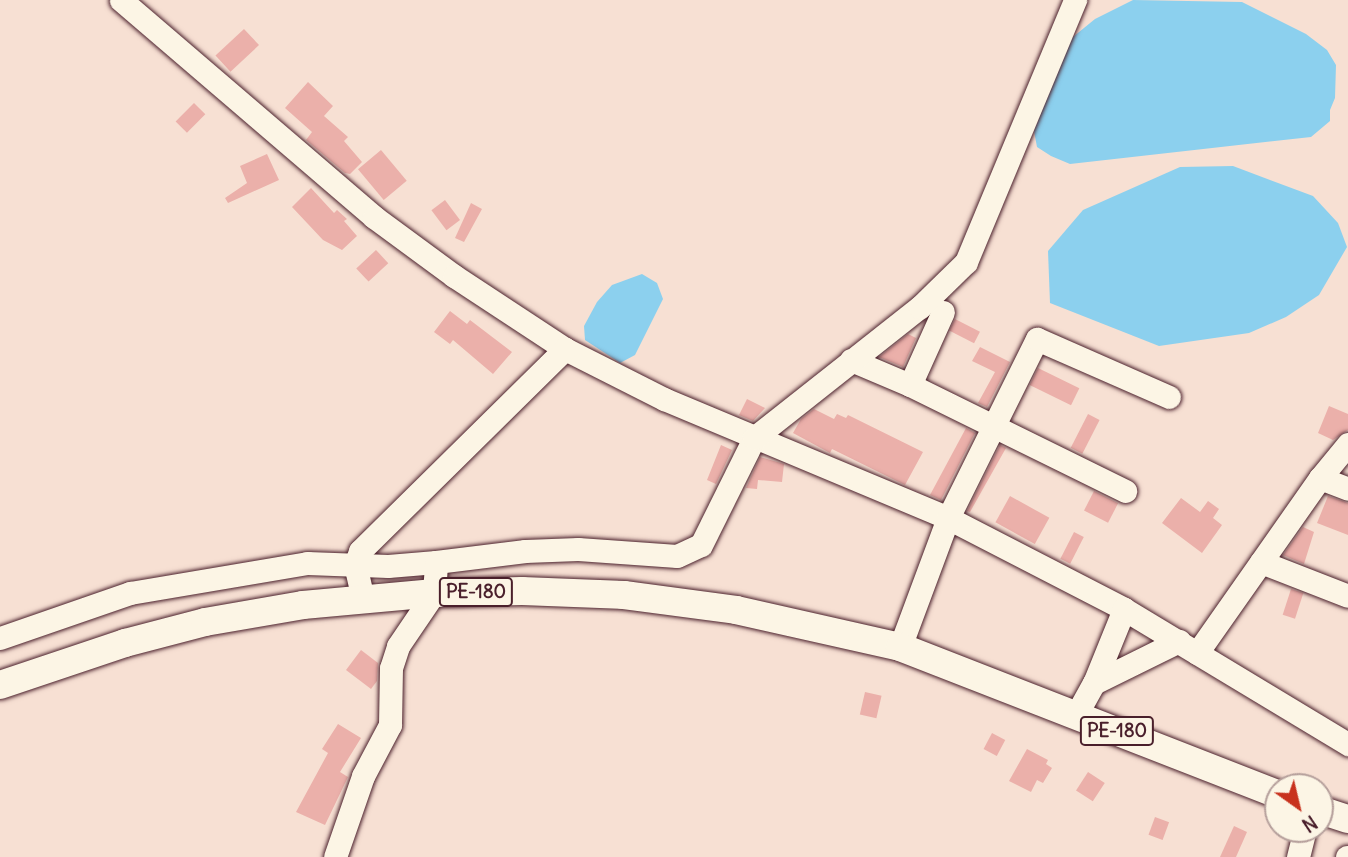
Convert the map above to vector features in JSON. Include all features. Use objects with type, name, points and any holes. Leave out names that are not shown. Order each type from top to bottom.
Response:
[{"type":"main road","name":"PE-180","points":[[0,685],[80,657],[205,622],[303,605],[434,593],[522,591],[636,597],[736,610],[901,647],[1264,789]]},
{"type":"street","points":[[121,0],[374,218],[454,276],[565,349],[664,399],[948,518],[1124,609],[1348,744]]},
{"type":"street","points":[[0,638],[130,593],[307,563],[355,565],[436,562],[538,550],[578,549],[666,556],[687,553],[701,545],[754,438],[920,307],[966,262],[1075,0]]},
{"type":"street","points":[[910,385],[943,312]]},
{"type":"street","points":[[901,647],[948,518],[1037,339],[1169,397]]},
{"type":"street","points":[[363,599],[355,565],[360,551],[565,349]]},
{"type":"street","points":[[851,360],[910,385],[1125,491]]},
{"type":"street","points":[[1094,683],[1188,647],[1261,562],[1320,478],[1348,444]]},
{"type":"street","points":[[1320,478],[1348,489]]},
{"type":"street","points":[[335,857],[359,786],[390,725],[392,703],[389,680],[398,646],[434,593],[436,562]]},
{"type":"street","points":[[1261,562],[1348,596]]},
{"type":"street","points":[[1076,715],[1094,683],[1124,609]]},
{"type":"water","points":[[1133,0],[1242,2],[1306,34],[1327,50],[1336,65],[1335,98],[1330,110],[1330,121],[1311,137],[1070,164],[1051,156],[1037,147],[1034,131],[1068,41],[1095,19]]},
{"type":"water","points":[[1233,166],[1313,196],[1338,223],[1347,247],[1319,295],[1286,317],[1249,333],[1159,346],[1050,303],[1048,251],[1083,210],[1180,167]]},
{"type":"water","points":[[642,274],[657,283],[663,299],[635,355],[620,363],[585,340],[584,326],[597,302],[612,285]]},
{"type":"building","points":[[244,29],[259,45],[230,72],[215,56]]},
{"type":"building","points":[[308,82],[333,106],[324,116],[348,137],[344,141],[362,162],[350,174],[345,173],[306,140],[312,132],[285,108]]},
{"type":"building","points":[[194,103],[205,114],[187,133],[176,121]]},
{"type":"building","points":[[381,150],[407,181],[384,200],[358,169]]},
{"type":"building","points":[[267,154],[279,180],[228,203],[225,198],[247,183],[240,166]]},
{"type":"building","points":[[311,188],[334,213],[337,210],[347,219],[344,221],[357,236],[342,250],[323,240],[292,207]]},
{"type":"building","points":[[445,200],[460,220],[446,230],[431,210]]},
{"type":"building","points":[[471,203],[482,209],[464,242],[455,238]]},
{"type":"building","points":[[376,250],[388,263],[369,282],[356,268]]},
{"type":"building","points":[[450,311],[467,324],[470,320],[512,352],[493,374],[453,340],[450,344],[434,332]]},
{"type":"building","points":[[955,319],[980,332],[974,343],[949,331]]},
{"type":"building","points":[[908,334],[916,338],[903,367],[879,357]]},
{"type":"building","points":[[980,347],[1010,362],[987,407],[978,403],[995,372],[972,361]]},
{"type":"building","points":[[1038,368],[1079,388],[1071,405],[1030,385]]},
{"type":"building","points":[[747,399],[765,408],[753,421],[739,415]]},
{"type":"building","points":[[1329,406],[1348,414],[1348,430],[1333,440],[1318,433]]},
{"type":"building","points":[[814,409],[834,419],[837,414],[846,418],[848,415],[923,452],[905,485],[832,449],[830,453],[793,433],[801,419]]},
{"type":"building","points":[[1088,414],[1100,420],[1082,454],[1071,448]]},
{"type":"building","points":[[966,428],[975,433],[941,500],[930,495]]},
{"type":"building","points":[[721,445],[732,450],[716,484],[707,480]]},
{"type":"building","points":[[1000,445],[1006,448],[970,512],[967,511]]},
{"type":"building","points":[[760,457],[784,464],[782,482],[758,480],[757,489],[746,488]]},
{"type":"building","points":[[1094,491],[1118,503],[1108,523],[1084,511]]},
{"type":"building","points":[[1010,496],[1049,518],[1035,544],[995,522]]},
{"type":"building","points":[[1328,496],[1348,503],[1348,535],[1317,523]]},
{"type":"building","points":[[1181,498],[1200,512],[1208,501],[1219,509],[1213,518],[1222,525],[1202,553],[1162,523]]},
{"type":"building","points":[[1303,527],[1314,532],[1304,564],[1283,555]]},
{"type":"building","points":[[1074,532],[1084,537],[1070,564],[1060,559]]},
{"type":"building","points":[[1291,589],[1303,593],[1295,619],[1283,615]]},
{"type":"building","points":[[361,650],[378,663],[377,681],[371,689],[346,670]]},
{"type":"building","points":[[865,692],[882,696],[876,718],[860,714]]},
{"type":"building","points":[[338,724],[361,738],[340,772],[348,777],[325,825],[296,812],[328,753],[322,749]]},
{"type":"building","points":[[992,733],[1005,740],[997,756],[984,749]]},
{"type":"building","points":[[1027,749],[1048,760],[1046,764],[1052,768],[1043,783],[1037,780],[1031,792],[1009,781]]},
{"type":"building","points":[[1088,772],[1105,783],[1093,801],[1076,790]]},
{"type":"building","points":[[1155,817],[1169,822],[1163,840],[1149,835]]},
{"type":"building","points":[[1234,826],[1247,832],[1236,857],[1220,857]]}]
